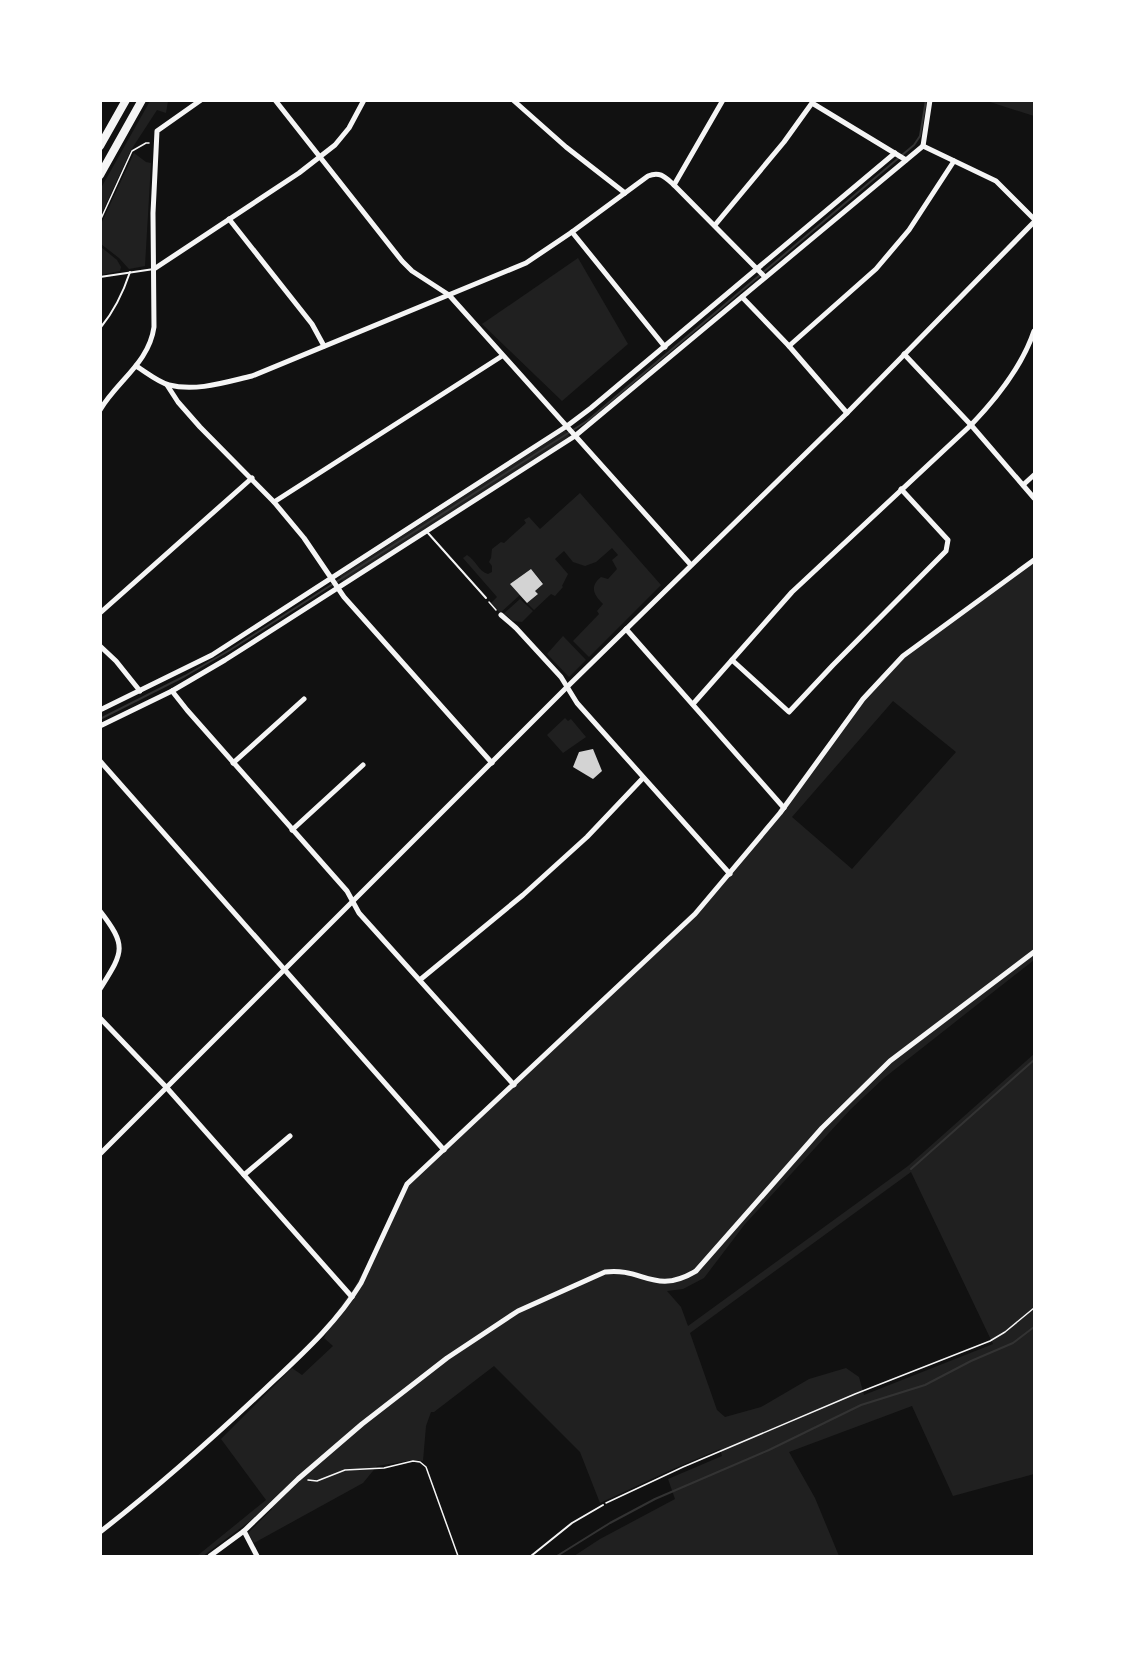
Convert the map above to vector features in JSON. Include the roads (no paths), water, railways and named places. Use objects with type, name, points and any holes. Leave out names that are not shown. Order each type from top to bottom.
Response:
[{"type":"main road","points":[[100,146],[126,100]]},
{"type":"main road","points":[[100,175],[142,100]]},
{"type":"street","points":[[100,410],[136,366],[152,340],[153,213],[157,131],[201,100]]},
{"type":"street","points":[[275,100],[402,261],[412,271],[449,296],[691,566]]},
{"type":"street","points":[[153,269],[298,173],[334,145],[349,128],[364,100]]},
{"type":"street","points":[[513,100],[566,147],[624,193]]},
{"type":"street","points":[[674,185],[723,100]]},
{"type":"street","points":[[100,726],[172,691],[225,660],[336,582],[571,431],[665,347],[923,146],[930,100]]},
{"type":"street","points":[[715,225],[784,142],[812,102],[905,159]]},
{"type":"street","points":[[100,1154],[566,688],[847,413],[1035,221],[996,181],[923,146]]},
{"type":"street","points":[[100,710],[212,654],[427,531],[571,431],[742,297],[761,273],[896,154]]},
{"type":"street","points":[[789,346],[876,268],[909,230],[954,161]]},
{"type":"street","points":[[136,366],[167,385],[190,388],[218,384],[252,375],[526,263],[655,173],[674,185],[761,273]]},
{"type":"street","points":[[229,219],[312,324],[324,346]]},
{"type":"street","points":[[572,232],[665,347]]},
{"type":"street","points":[[742,297],[789,346],[847,413]]},
{"type":"street","points":[[693,704],[792,592],[996,399],[1035,331]]},
{"type":"street","points":[[904,354],[1035,498]]},
{"type":"street","points":[[274,502],[502,356]]},
{"type":"street","points":[[167,385],[178,402],[200,427],[274,502],[336,582],[492,763]]},
{"type":"street","points":[[1023,485],[1035,475]]},
{"type":"street","points":[[100,613],[252,478]]},
{"type":"street","points":[[732,660],[789,712],[946,551],[948,540],[901,489]]},
{"type":"street","points":[[100,1532],[218,1434],[313,1344],[352,1297],[407,1184],[664,945],[730,874],[784,808],[863,699],[903,656],[1035,560]]},
{"type":"street","points":[[501,615],[561,677],[566,688],[643,778],[730,874]]},
{"type":"street","points":[[626,629],[784,808]]},
{"type":"street","points":[[100,646],[116,661],[140,691]]},
{"type":"street","points":[[172,691],[346,891],[359,913],[421,979],[514,1085]]},
{"type":"street","points":[[233,763],[304,699]]},
{"type":"street","points":[[100,761],[444,1150]]},
{"type":"street","points":[[292,830],[363,765]]},
{"type":"street","points":[[421,979],[523,895],[587,837],[643,778]]},
{"type":"street","points":[[100,910],[115,929],[120,939],[120,947],[115,964],[100,989]]},
{"type":"street","points":[[210,1557],[244,1531],[298,1479],[362,1424],[447,1358],[518,1311],[605,1272],[616,1270],[664,1282],[681,1280],[696,1270],[822,1128],[882,1068],[1035,952]]},
{"type":"street","points":[[100,1018],[167,1088],[352,1297]]},
{"type":"street","points":[[244,1175],[290,1136]]},
{"type":"street","points":[[244,1531],[257,1557]]},
{"type":"lane","points":[[100,277],[153,269]]},
{"type":"lane","points":[[101,327],[112,314],[123,293],[130,272]]},
{"type":"lane","points":[[427,531],[486,598]]},
{"type":"lane","points":[[531,1557],[572,1523],[603,1505]]},
{"type":"waterway","points":[[100,719],[185,676],[230,650],[587,421],[914,145],[920,136],[926,100]]},
{"type":"waterway","points":[[911,1169],[1034,1060]]},
{"type":"waterway","points":[[557,1556],[610,1523],[655,1499],[769,1450],[861,1405],[925,1385],[971,1361],[1013,1343],[1034,1327]]}]
